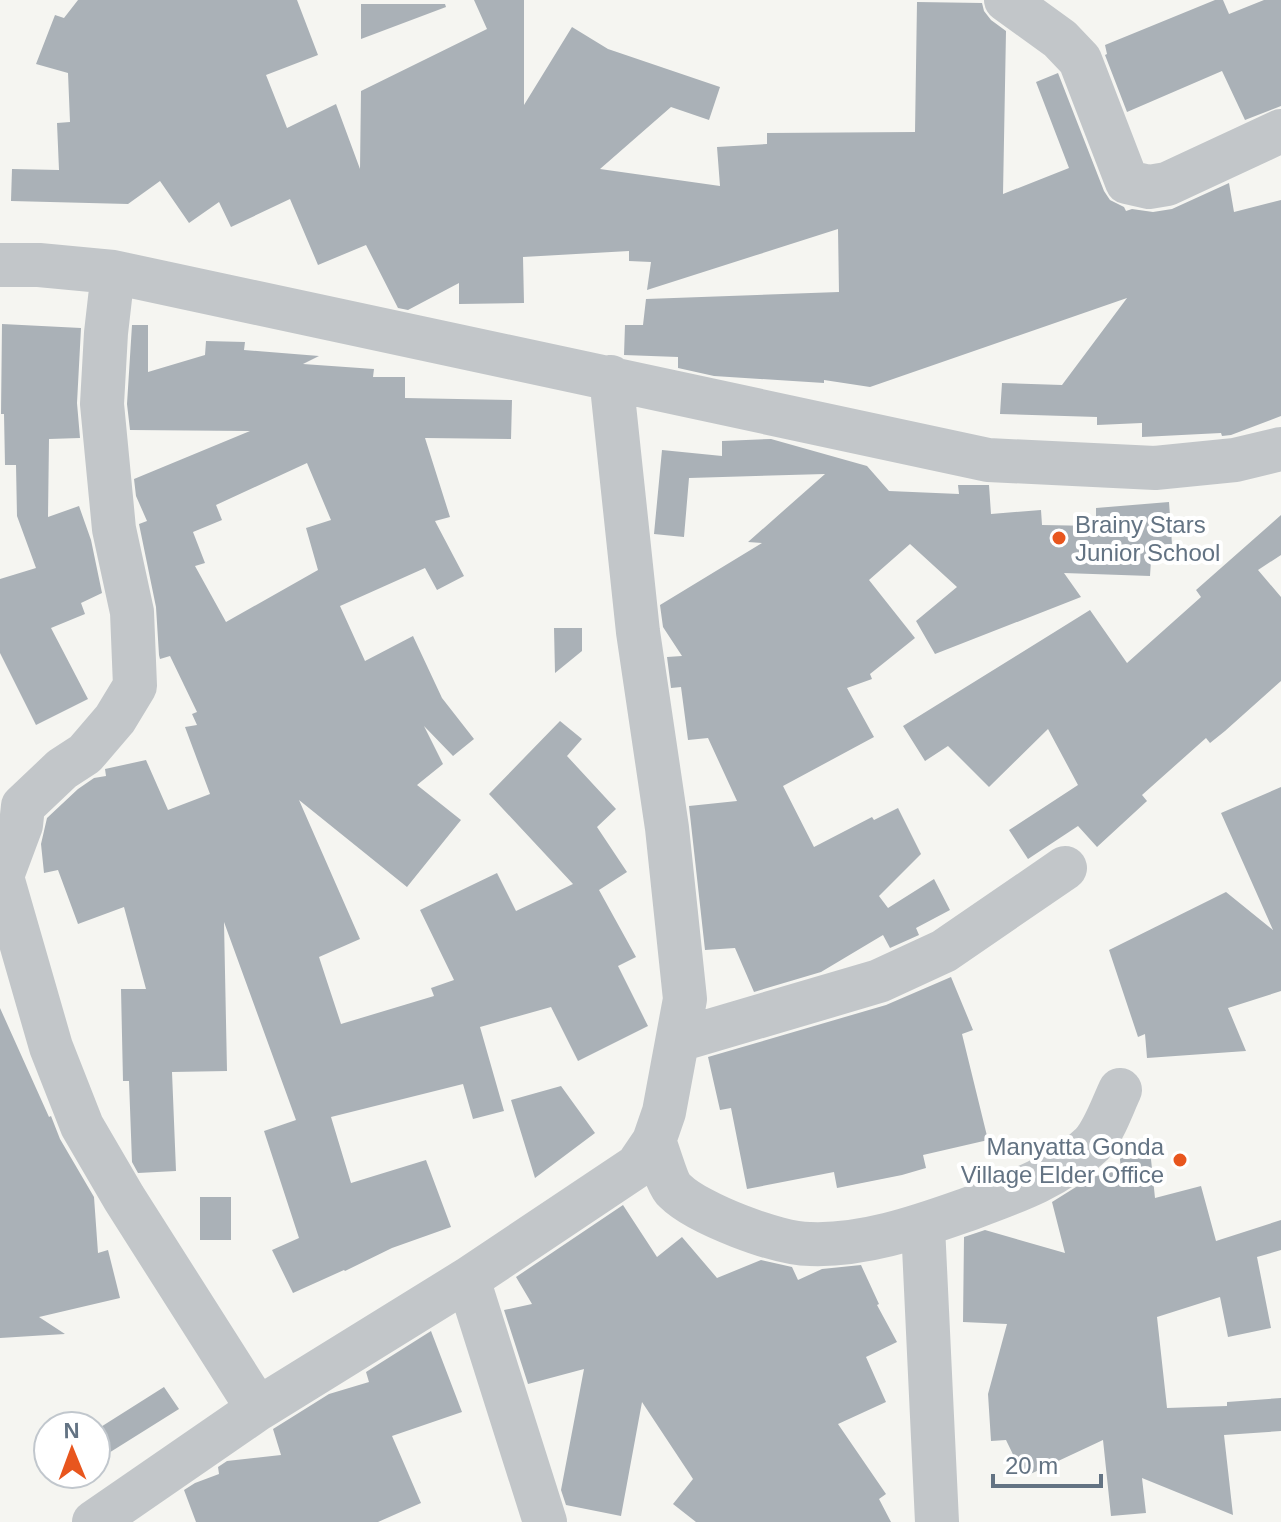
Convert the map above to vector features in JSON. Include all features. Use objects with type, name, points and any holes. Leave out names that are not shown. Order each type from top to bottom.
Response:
[{"type":"street","points":[[1006,0],[1060,39],[1080,60],[1127,182],[1149,187],[1167,184],[1281,131]]},
{"type":"street","points":[[0,265],[39,265],[113,272],[988,460],[1155,468],[1235,460],[1281,449]]},
{"type":"street","points":[[113,272],[102,404],[114,529],[132,612],[135,686],[115,719],[85,754],[62,769],[23,806],[21,825],[1,873],[51,1047],[82,1126],[258,1409]]},
{"type":"street","points":[[94,1522],[258,1409],[468,1279],[637,1166],[654,1141],[664,1112],[685,999],[667,828],[638,632],[611,377]]},
{"type":"street","points":[[679,1040],[879,981],[944,951],[1065,868]]},
{"type":"street","points":[[654,1141],[674,1191],[736,1226],[808,1244],[846,1241],[923,1226],[1043,1179],[1072,1161],[1095,1141],[1120,1090]]},
{"type":"street","points":[[923,1226],[937,1522]]},
{"type":"street","points":[[468,1279],[545,1522]]},
{"type":"building","points":[[78,0],[297,0],[318,55],[266,75],[287,128],[336,104],[360,169],[361,91],[487,29],[474,0],[524,0],[524,105],[572,27],[608,49],[720,87],[709,120],[671,107],[600,169],[720,186],[717,147],[767,144],[767,133],[915,132],[917,2],[982,3],[991,20],[1006,31],[1003,194],[1069,168],[1036,82],[1058,73],[1104,191],[1110,200],[1126,211],[1172,209],[1229,183],[1234,212],[1281,200],[1281,416],[1231,435],[1142,437],[1142,423],[1097,425],[1097,417],[1000,414],[1002,383],[1062,385],[1127,298],[870,387],[824,380],[824,383],[714,376],[678,368],[678,357],[624,355],[625,325],[643,325],[646,299],[839,292],[838,229],[647,290],[651,262],[629,261],[629,251],[523,257],[524,303],[459,304],[459,283],[408,310],[398,308],[366,245],[318,265],[290,199],[231,227],[219,202],[189,223],[160,181],[128,204],[11,201],[12,169],[59,170],[57,123],[70,122],[68,73],[36,64],[55,15],[64,18]]},
{"type":"building","points":[[1215,0],[1223,0],[1229,14],[1264,0],[1281,0],[1281,106],[1245,120],[1222,71],[1127,112],[1105,55],[1105,45]]},
{"type":"building","points":[[361,4],[445,4],[446,7],[361,39]]},
{"type":"building","points":[[2,324],[81,328],[77,403],[80,438],[49,439],[48,517],[79,506],[91,540],[102,593],[81,603],[85,614],[51,628],[88,699],[36,725],[0,653],[0,579],[36,568],[17,516],[16,465],[5,465],[4,414],[1,414]]},
{"type":"building","points":[[132,325],[148,325],[148,372],[205,355],[206,341],[245,342],[244,350],[319,356],[303,364],[374,369],[373,377],[405,377],[405,398],[512,400],[511,439],[425,438],[450,517],[435,521],[464,576],[437,590],[425,568],[340,606],[365,661],[413,636],[442,698],[474,739],[453,756],[424,726],[443,764],[417,785],[461,820],[407,887],[299,800],[360,939],[319,957],[341,1024],[434,996],[431,988],[454,980],[420,910],[497,873],[516,911],[573,884],[489,794],[560,721],[582,739],[567,756],[616,809],[597,827],[627,872],[599,890],[636,957],[618,966],[648,1026],[578,1061],[551,1007],[480,1027],[504,1111],[473,1119],[463,1084],[331,1117],[351,1183],[426,1160],[451,1227],[392,1248],[293,1293],[272,1250],[299,1238],[264,1131],[296,1120],[224,922],[227,1071],[172,1072],[176,1171],[138,1173],[132,1162],[129,1081],[123,1081],[121,989],[146,989],[124,907],[78,924],[58,870],[44,873],[41,844],[47,818],[78,789],[94,778],[106,776],[105,769],[146,760],[168,810],[210,794],[185,727],[197,725],[192,714],[197,712],[170,656],[160,659],[159,655],[156,607],[139,524],[147,521],[136,496],[134,479],[250,431],[130,430],[127,404]],"holes":[[[307,463],[331,520],[306,528],[318,570],[226,622],[195,566],[205,563],[193,532],[222,520],[216,505]]]},
{"type":"building","points":[[771,439],[867,466],[889,491],[959,494],[958,485],[989,485],[991,514],[1041,510],[1042,525],[1096,526],[1096,508],[1169,502],[1172,544],[1152,545],[1150,576],[1064,573],[1081,597],[935,654],[916,621],[957,587],[910,544],[869,580],[915,638],[870,674],[872,679],[847,688],[874,737],[783,786],[814,847],[872,817],[874,820],[898,808],[921,854],[879,896],[888,908],[934,879],[950,910],[916,928],[919,935],[890,948],[883,935],[821,972],[754,992],[735,948],[705,950],[689,806],[737,801],[708,738],[688,740],[681,687],[671,688],[667,657],[682,656],[663,627],[660,605],[762,543],[748,542],[825,474],[689,478],[684,537],[654,534],[662,450],[722,456],[722,441]]},
{"type":"building","points":[[1281,515],[1281,555],[1258,570],[1281,597],[1281,681],[1210,743],[1206,738],[1142,795],[1147,801],[1097,847],[1078,826],[1028,859],[1009,830],[1078,785],[1048,729],[989,787],[948,746],[925,761],[903,726],[1090,610],[1127,663],[1201,597],[1196,590]]},
{"type":"building","points":[[554,628],[582,628],[582,651],[555,673]]},
{"type":"building","points":[[1281,787],[1281,991],[1228,1008],[1246,1051],[1147,1058],[1145,1034],[1138,1037],[1109,950],[1226,892],[1273,930],[1221,813]]},
{"type":"building","points":[[951,977],[973,1030],[962,1034],[988,1140],[923,1155],[926,1168],[902,1175],[837,1188],[834,1172],[747,1189],[731,1108],[720,1110],[708,1057],[886,1005]]},
{"type":"building","points":[[0,1008],[49,1117],[94,1197],[98,1253],[108,1250],[120,1298],[39,1317],[65,1334],[0,1338]]},
{"type":"building","points":[[561,1086],[595,1133],[535,1178],[511,1100]]},
{"type":"building","points":[[1149,1140],[1155,1198],[1201,1186],[1216,1241],[1281,1220],[1281,1250],[1257,1257],[1271,1328],[1228,1337],[1220,1297],[1157,1317],[1167,1408],[1227,1406],[1227,1402],[1281,1398],[1281,1431],[1224,1435],[1233,1515],[1142,1478],[1146,1513],[1111,1516],[1103,1440],[1024,1477],[1006,1440],[991,1441],[988,1394],[1007,1324],[963,1322],[964,1237],[985,1230],[1065,1253],[1052,1202],[1092,1177],[1121,1170],[1119,1149],[1123,1143]]},
{"type":"building","points":[[200,1197],[231,1197],[231,1240],[200,1240]]},
{"type":"building","points":[[623,1205],[657,1257],[682,1237],[717,1278],[761,1260],[792,1267],[798,1280],[822,1269],[861,1265],[877,1305],[897,1342],[866,1357],[886,1402],[838,1424],[886,1494],[879,1499],[891,1522],[696,1522],[673,1504],[693,1479],[642,1402],[621,1516],[566,1505],[561,1490],[584,1369],[528,1384],[504,1310],[532,1304],[516,1277]]},
{"type":"building","points":[[431,1331],[462,1412],[392,1436],[421,1503],[378,1522],[196,1522],[184,1490],[219,1474],[218,1467],[227,1461],[281,1455],[273,1429],[329,1394],[369,1382],[366,1372]]},
{"type":"building","points":[[164,1387],[179,1409],[112,1451],[112,1420]]},
{"type":"place","name":"Brainy Stars Junior School","points":[[1059,538]]},
{"type":"place","name":"Manyatta Gonda Village Elder Office","points":[[1180,1160]]}]
